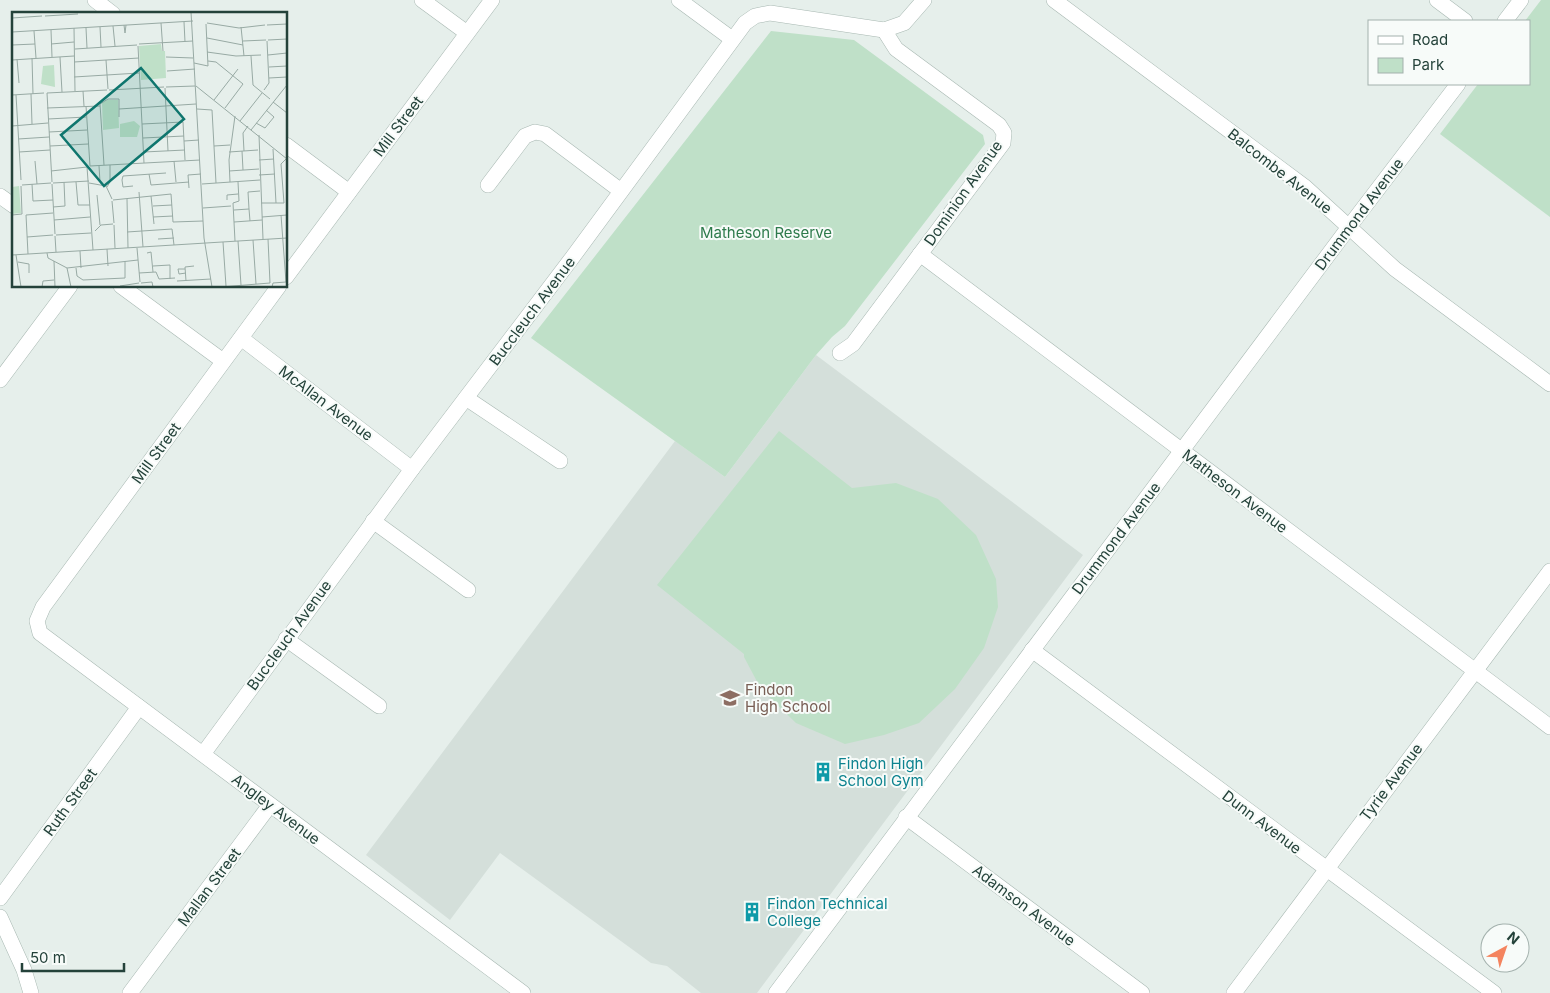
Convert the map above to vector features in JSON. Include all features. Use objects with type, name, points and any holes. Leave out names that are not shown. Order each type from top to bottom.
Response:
[{"type":"street","points":[[95,0],[110,12]]},
{"type":"street","points":[[422,0],[467,34]]},
{"type":"street","name":"Mill Street","points":[[288,274],[492,0]]},
{"type":"street","points":[[679,0],[732,40]]},
{"type":"street","points":[[884,30],[904,23],[924,0]]},
{"type":"street","name":"Balcombe Avenue","points":[[1054,0],[1305,187],[1395,270],[1550,384]]},
{"type":"street","points":[[1436,0],[1464,20]]},
{"type":"street","points":[[1506,20],[1521,0]]},
{"type":"street","name":"Buccleuch Avenue","points":[[203,754],[373,521],[745,23],[755,16],[770,13],[884,30]]},
{"type":"street","name":"Dominion Avenue","points":[[840,353],[853,344],[1003,143],[1004,133],[999,125],[896,49],[884,30]]},
{"type":"street","name":"Drummond Avenue","points":[[783,991],[906,818],[1457,85]]},
{"type":"street","points":[[488,185],[525,136],[534,132],[545,134],[621,191]]},
{"type":"street","points":[[288,146],[349,192]]},
{"type":"street","points":[[0,196],[12,205]]},
{"type":"street","name":"Matheson Avenue","points":[[920,254],[1550,727]]},
{"type":"street","points":[[0,380],[69,288]]},
{"type":"street","points":[[124,288],[223,361]]},
{"type":"street","name":"Mill Street","points":[[37,621],[43,607],[278,288]]},
{"type":"street","name":"McAllan Avenue","points":[[241,338],[412,469]]},
{"type":"street","points":[[466,398],[560,461]]},
{"type":"street","points":[[373,521],[468,590]]},
{"type":"street","name":"Tyrie Avenue","points":[[1234,993],[1550,571]]},
{"type":"street","name":"Angley Avenue","points":[[37,621],[40,633],[523,993]]},
{"type":"street","points":[[286,639],[379,706]]},
{"type":"street","name":"Dunn Avenue","points":[[1032,650],[1494,993]]},
{"type":"street","name":"Ruth Street","points":[[0,898],[139,707]]},
{"type":"street","name":"Mallan Street","points":[[130,993],[270,805]]},
{"type":"street","name":"Adamson Avenue","points":[[906,818],[1142,993]]},
{"type":"street","points":[[0,917],[24,970],[32,993]]},
{"type":"shaded area","name":"Findon High School","points":[[816,355],[1083,555],[757,993],[701,993],[667,966],[651,963],[500,853],[450,920],[366,855],[675,441],[725,477]]},
{"type":"green space","points":[[1541,0],[1550,0],[1550,217],[1440,134],[1477,85],[1530,85],[1530,20],[1526,20]]},
{"type":"green space","name":"Matheson Reserve","points":[[771,31],[854,40],[983,135],[985,144],[845,326],[816,355],[725,477],[531,338]]},
{"type":"green space","points":[[779,431],[852,488],[896,483],[938,499],[976,535],[996,579],[998,607],[984,648],[955,689],[919,723],[884,735],[845,744],[796,723],[761,689],[744,654],[657,585]]},
{"type":"place","name":"Findon High School","points":[[730,698]]},
{"type":"place","name":"Findon High School Gym","points":[[823,772]]},
{"type":"place","name":"Findon Technical College","points":[[752,912]]}]
